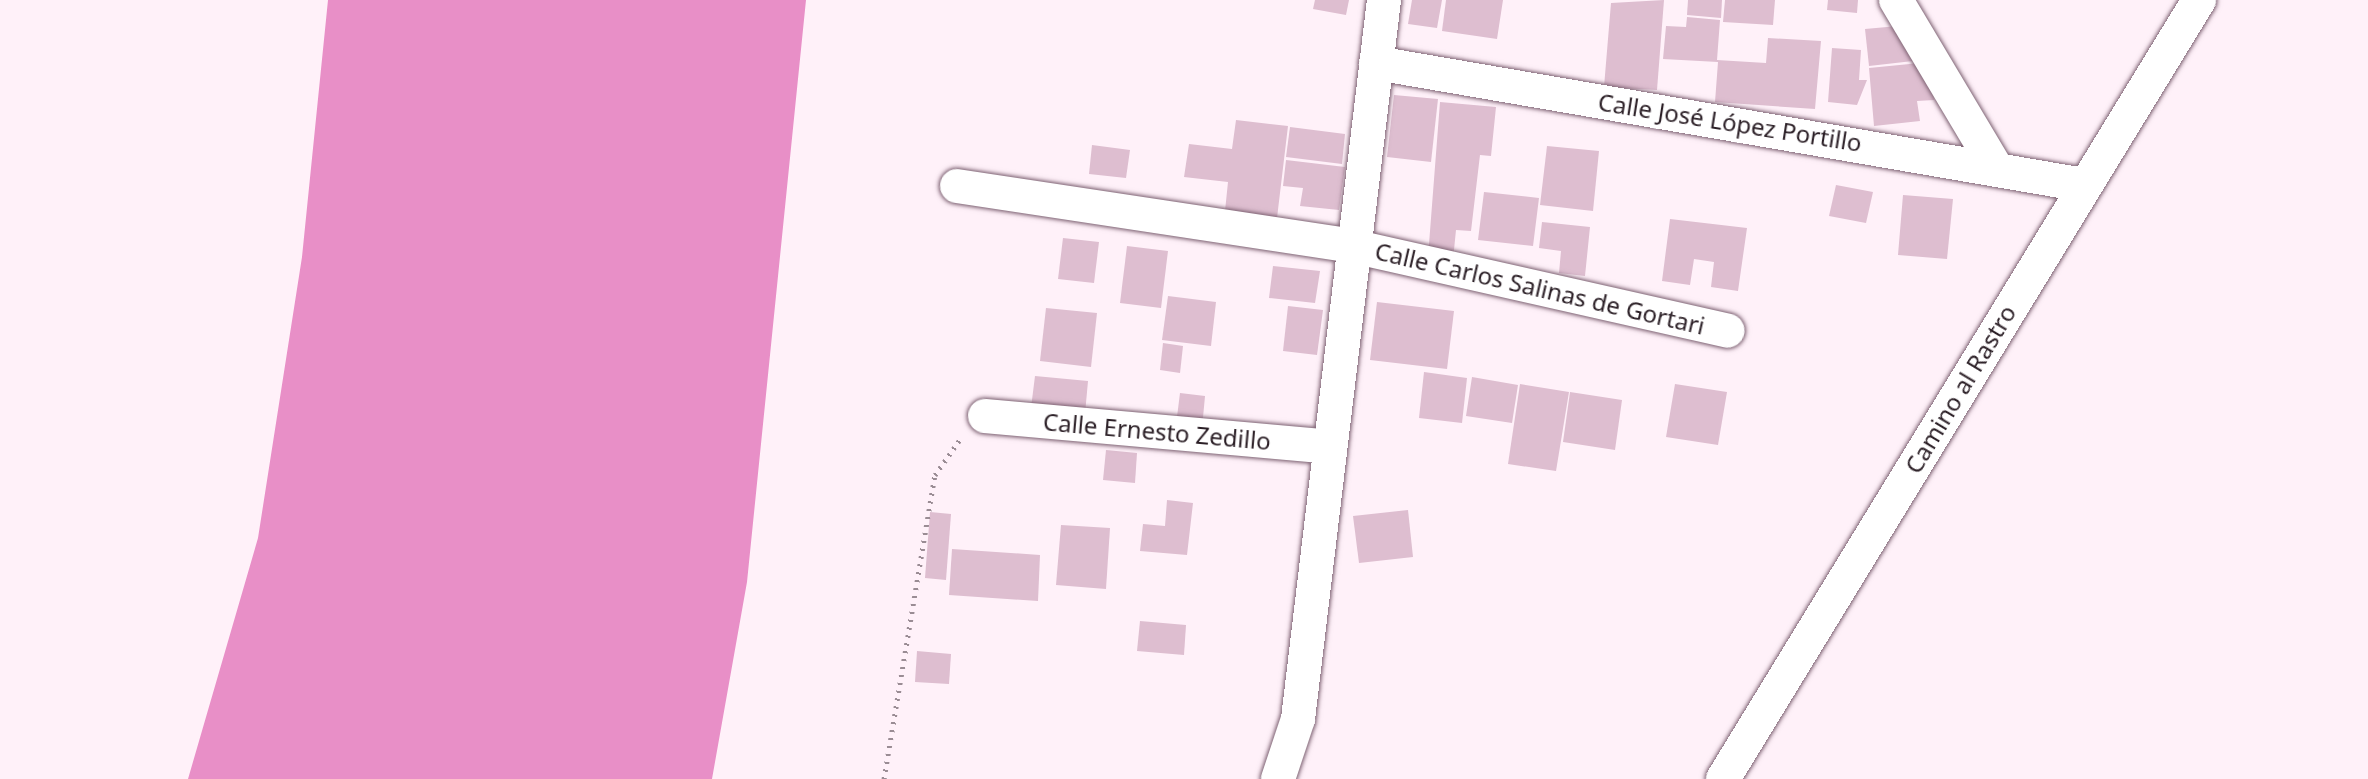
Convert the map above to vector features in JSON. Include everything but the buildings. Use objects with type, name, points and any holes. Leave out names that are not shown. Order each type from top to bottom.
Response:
[{"type":"street","points":[[1278,779],[1298,719],[1352,246],[1384,0]]},
{"type":"street","points":[[1896,0],[1995,166]]},
{"type":"street","name":"Camino al Rastro","points":[[1723,779],[2199,0]]},
{"type":"street","name":"Calle José López Portillo","points":[[1376,63],[1995,166],[2084,185]]},
{"type":"street","name":"Calle Carlos Salinas de Gortari","points":[[957,186],[1352,246],[1728,331]]},
{"type":"street","name":"Calle Ernesto Zedillo","points":[[985,416],[1330,447]]},
{"type":"path","points":[[884,779],[935,475],[950,448],[985,416]]},
{"type":"shaded area","points":[[328,0],[806,0],[747,582],[712,779],[188,779],[258,538],[302,257]]}]
